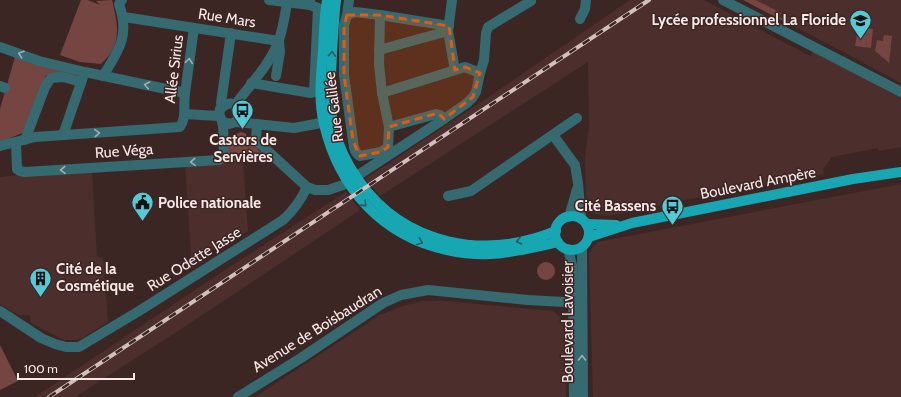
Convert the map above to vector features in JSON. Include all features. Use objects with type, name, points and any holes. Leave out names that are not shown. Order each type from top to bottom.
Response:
[{"type":"main road","points":[[327,0],[321,98],[341,160],[341,171],[357,196],[374,214],[443,240],[473,245],[489,246],[504,244],[540,237],[556,231]]},
{"type":"main road","points":[[328,122],[336,0]]},
{"type":"main road","name":"Boulevard Ampère","points":[[589,237],[622,226],[853,179],[901,172]]},
{"type":"main road","points":[[569,217],[575,217],[584,221],[589,230],[589,237],[582,247],[575,250],[568,250],[562,247],[556,236],[558,224],[569,217]]},
{"type":"main road","points":[[389,220],[415,240],[430,246],[454,252],[489,254],[558,242]]},
{"type":"main road","name":"Boulevard Ampère","points":[[584,221],[622,226]]},
{"type":"street","points":[[251,83],[311,93],[314,92],[318,8],[310,3],[287,3],[269,0]]},
{"type":"street","name":"Rue Galilée","points":[[349,0],[344,25],[344,75],[353,141],[357,154],[360,156],[384,150],[388,147],[389,127]]},
{"type":"street","points":[[452,0],[448,28],[454,70]]},
{"type":"street","points":[[257,124],[256,138],[259,144],[307,188],[315,190],[328,190],[343,185],[444,119],[473,97],[476,92],[484,60],[486,33],[488,27],[530,0]]},
{"type":"street","points":[[580,19],[585,8],[586,0]]},
{"type":"street","points":[[723,0],[901,92]]},
{"type":"street","points":[[103,76],[114,60],[121,44],[124,17],[120,2]]},
{"type":"street","points":[[236,122],[239,117],[237,108],[251,83],[265,66],[279,41],[287,3]]},
{"type":"street","points":[[347,15],[355,12],[380,15],[448,28]]},
{"type":"street","points":[[380,15],[379,64],[382,93],[389,127],[436,114],[440,115],[444,119]]},
{"type":"street","name":"Rue Mars","points":[[124,17],[279,41]]},
{"type":"street","name":"Allée Sirius","points":[[185,114],[185,93],[194,28]]},
{"type":"street","points":[[379,50],[448,28]]},
{"type":"street","points":[[231,33],[221,103],[221,115],[229,124],[236,122],[294,128],[328,122]]},
{"type":"street","points":[[276,76],[280,52],[279,41]]},
{"type":"street","points":[[0,47],[83,77]]},
{"type":"street","points":[[382,93],[465,67],[480,73]]},
{"type":"street","points":[[21,141],[45,87],[51,78],[103,76],[185,93]]},
{"type":"street","points":[[63,136],[83,77]]},
{"type":"street","points":[[221,115],[229,103],[237,108],[248,119],[257,124]]},
{"type":"street","points":[[0,146],[35,137],[176,128],[180,127],[185,114],[221,115]]},
{"type":"street","name":"Rue Véga","points":[[21,141],[18,168],[20,171],[25,172],[219,160],[224,152],[221,115]]},
{"type":"street","points":[[448,196],[471,191],[577,118]]},
{"type":"street","points":[[553,135],[575,165],[584,221]]},
{"type":"street","points":[[569,217],[578,184]]},
{"type":"street","name":"Rue Odette Jasse","points":[[0,311],[41,338],[66,347],[79,347],[283,220],[292,212],[307,188]]},
{"type":"street","name":"Boulevard Lavoisier","points":[[574,397],[577,303],[582,247]]},
{"type":"street","name":"Boulevard Lavoisier","points":[[568,250],[572,264],[577,303],[583,397]]},
{"type":"street","name":"Avenue de Boisbaudran","points":[[238,397],[301,358],[383,303],[401,295],[428,290],[577,303]]},
{"type":"highlighted area","points":[[347,15],[380,15],[449,26],[455,70],[465,67],[480,73],[473,97],[444,119],[438,113],[389,127],[388,147],[381,152],[360,156],[353,141],[344,75],[344,25]]},
{"type":"shaded area","points":[[81,0],[88,0],[100,5],[96,1],[112,0],[117,26],[116,42],[108,57],[101,64],[80,62],[60,55]]},
{"type":"shaded area","points":[[630,0],[704,0],[810,56],[813,51],[901,98],[901,147],[879,151],[877,148],[832,157],[823,169],[824,174],[625,213],[607,216],[595,214],[590,212],[586,202],[585,157],[589,125],[588,62],[380,196],[365,179],[480,103]]},
{"type":"shaded area","name":"Lycée professionnel La Floride","points":[[743,0],[901,0],[901,83],[847,54]]},
{"type":"shaded area","points":[[743,0],[756,0],[781,13],[779,17],[793,23],[793,26]]},
{"type":"shaded area","points":[[868,28],[873,29],[871,48],[855,46],[858,29],[867,31]]},
{"type":"shaded area","points":[[884,35],[892,36],[889,63],[875,51],[877,40],[883,41]]},
{"type":"shaded area","points":[[15,57],[33,64],[78,75],[77,77],[46,75],[25,132],[0,142],[0,109]]},
{"type":"shaded area","points":[[241,132],[245,133],[259,151],[270,159],[223,162],[225,139]]},
{"type":"shaded area","points":[[243,161],[248,231],[217,251],[213,249],[206,254],[205,259],[192,268],[185,165]]},
{"type":"shaded area","name":"Cité de la Cosmétique","points":[[92,171],[97,257],[103,258],[108,322],[82,338],[76,340],[64,340],[31,323],[30,315],[19,315],[0,304],[0,177]]},
{"type":"shaded area","points":[[901,184],[901,397],[593,397],[589,254],[598,242]]},
{"type":"shaded area","points":[[346,192],[360,210],[175,333],[75,397],[35,397],[228,268]]},
{"type":"shaded area","points":[[542,262],[550,262],[555,267],[553,278],[550,280],[542,280],[537,275],[537,267]]},
{"type":"shaded area","points":[[422,301],[443,301],[553,311],[565,322],[566,397],[255,397],[380,315],[403,306]]},
{"type":"shaded area","points":[[0,345],[18,381],[0,390]]},
{"type":"railway","points":[[49,397],[649,0]]},
{"type":"place","name":"Lycée professionnel La Floride","points":[[861,40]]},
{"type":"place","name":"Castors de Servières","points":[[243,130]]},
{"type":"place","name":"Police nationale","points":[[143,222]]},
{"type":"place","name":"Cité Bassens","points":[[672,226]]},
{"type":"place","name":"Cité de la Cosmétique","points":[[41,298]]}]
